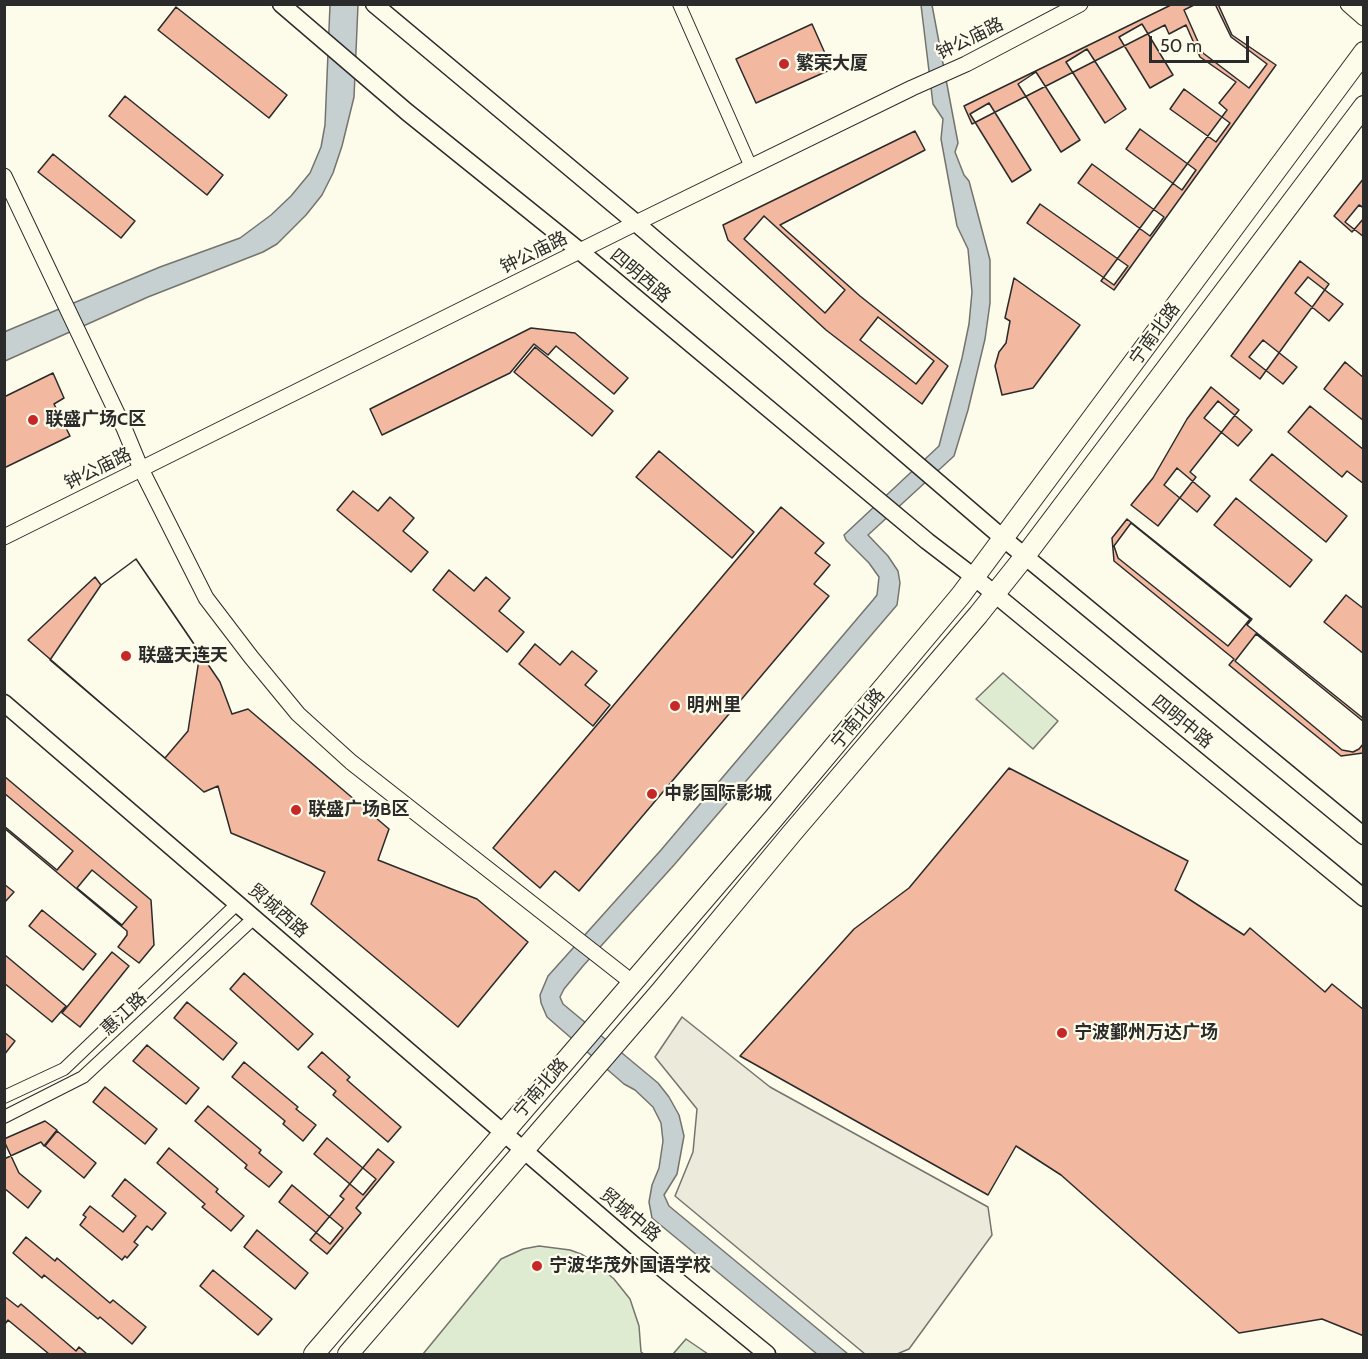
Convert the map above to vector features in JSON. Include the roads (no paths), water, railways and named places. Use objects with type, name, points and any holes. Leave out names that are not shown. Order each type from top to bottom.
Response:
[{"type":"main road","name":"四明西路","points":[[281,4],[407,111],[974,577]]},
{"type":"main road","name":"四明西路","points":[[374,4],[636,223],[1004,538]]},
{"type":"main road","name":"宁南北路","points":[[314,1354],[814,770],[974,577],[1364,52]]},
{"type":"main road","name":"宁南北路","points":[[348,1354],[661,991],[995,594],[1364,106]]},
{"type":"main road","name":"四明中路","points":[[1004,538],[1361,829]]},
{"type":"main road","name":"四明中路","points":[[974,577],[1364,898]]},
{"type":"main road","name":"贸城西路","points":[[4,703],[524,1150]]},
{"type":"main road","name":"贸城中路","points":[[524,1150],[634,1246],[767,1354]]},
{"type":"street","points":[[679,4],[751,167]]},
{"type":"street","name":"钟公庙路","points":[[4,537],[636,223],[912,88],[966,64],[1080,4]]},
{"type":"street","points":[[1348,4],[1364,18]]},
{"type":"street","points":[[4,176],[124,428],[141,469],[206,598],[298,714],[351,762],[633,983]]},
{"type":"street","name":"惠江路","points":[[4,1097],[64,1069],[238,903]]},
{"type":"street","name":"惠江路","points":[[4,1117],[83,1077],[255,917]]},
{"type":"place","name":"繁荣大厦","points":[[784,64]]},
{"type":"place","name":"联盛广场C区","points":[[33,420]]},
{"type":"place","name":"联盛天连天","points":[[126,656]]},
{"type":"place","name":"明州里","points":[[675,706]]},
{"type":"place","name":"中影国际影城","points":[[652,794]]},
{"type":"place","name":"联盛广场B区","points":[[296,810]]},
{"type":"place","name":"宁波鄞州万达广场","points":[[1062,1033]]},
{"type":"place","name":"宁波华茂外国语学校","points":[[537,1266]]}]
